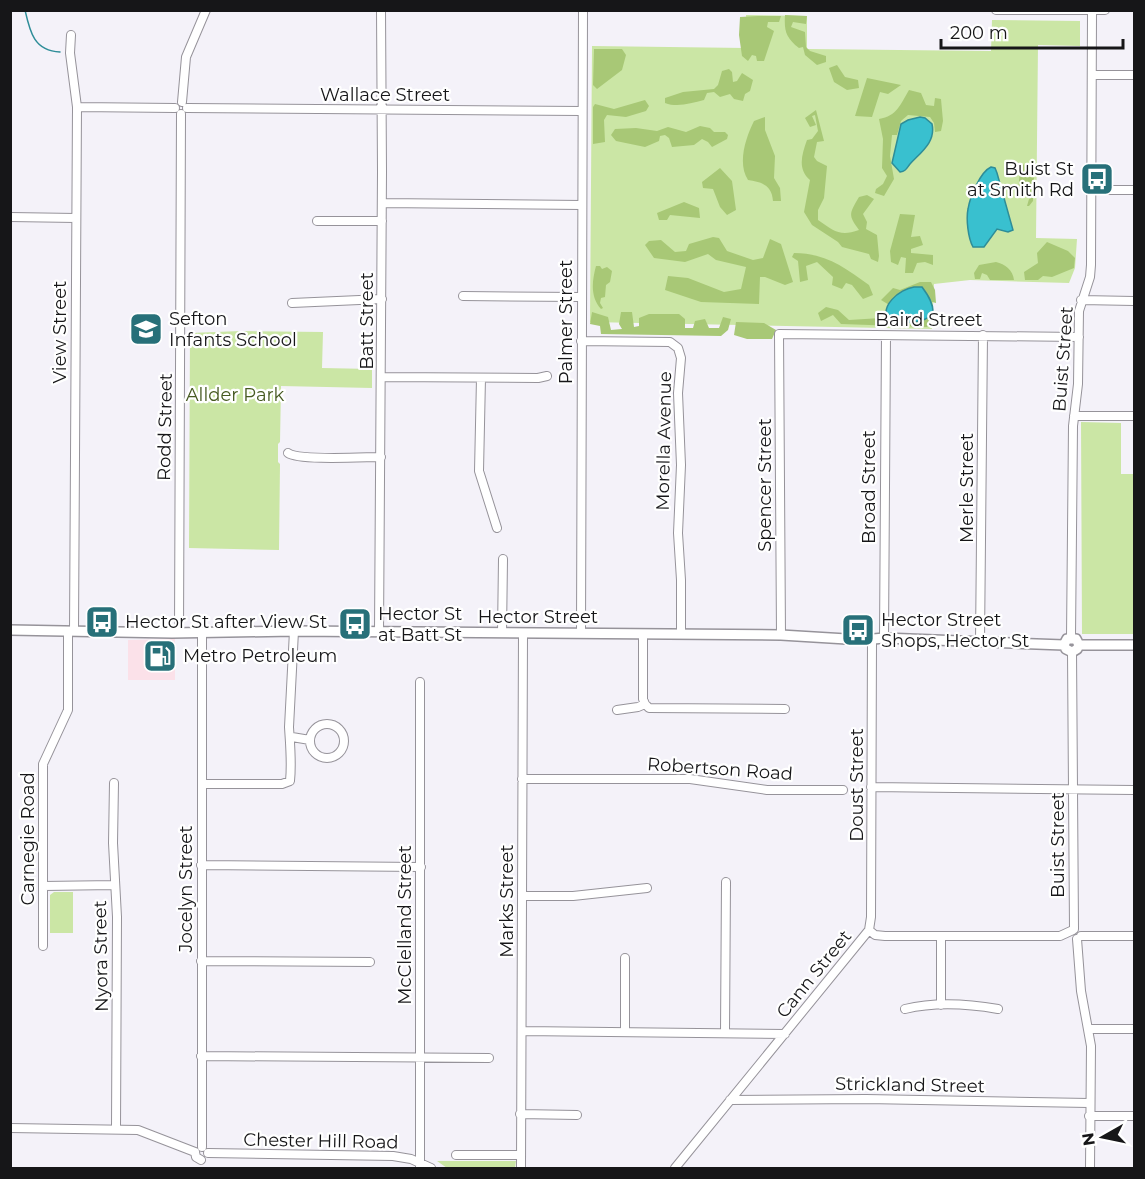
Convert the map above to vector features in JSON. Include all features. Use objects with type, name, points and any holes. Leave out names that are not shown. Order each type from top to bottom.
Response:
[{"type":"main road","name":"Hector Street","points":[[10,630],[781,635],[872,640],[884,638],[1134,645]]},
{"type":"street","name":"Rodd Street","points":[[179,632],[181,108],[186,57],[206,10]]},
{"type":"street","name":"Batt Street","points":[[379,632],[382,377],[381,10]]},
{"type":"street","name":"Palmer Street","points":[[580,633],[583,10]]},
{"type":"street","points":[[996,10],[1092,12],[1105,10]]},
{"type":"street","name":"Buist Street","points":[[1073,930],[1074,790],[1071,645],[1074,416],[1078,384],[1081,300],[1090,277],[1092,12]]},
{"type":"street","name":"View Street","points":[[71,35],[70,53],[77,107],[71,631]]},
{"type":"street","points":[[1092,75],[1134,75]]},
{"type":"street","name":"Wallace Street","points":[[77,107],[582,111]]},
{"type":"street","points":[[1091,190],[1134,190]]},
{"type":"street","points":[[382,203],[582,206]]},
{"type":"street","points":[[10,217],[76,218]]},
{"type":"street","points":[[317,221],[381,221]]},
{"type":"street","points":[[463,296],[581,297]]},
{"type":"street","points":[[292,303],[382,299]]},
{"type":"street","points":[[1081,300],[1134,301]]},
{"type":"street","name":"Baird Street","points":[[779,334],[1079,337]]},
{"type":"street","name":"Spencer Street","points":[[779,334],[781,635]]},
{"type":"street","name":"Merle Street","points":[[980,642],[983,335]]},
{"type":"street","name":"Broad Street","points":[[884,638],[886,336]]},
{"type":"street","name":"Morella Avenue","points":[[581,341],[670,342],[680,351],[678,404],[681,465],[678,533],[681,634]]},
{"type":"street","points":[[382,377],[538,378],[547,376]]},
{"type":"street","points":[[481,378],[479,471],[497,528]]},
{"type":"street","points":[[1074,416],[1134,416]]},
{"type":"street","points":[[288,453],[292,456],[312,457],[381,457]]},
{"type":"street","points":[[502,633],[503,559]]},
{"type":"street","name":"Carnegie Road","points":[[43,946],[43,764],[68,710],[71,631]]},
{"type":"street","name":"Jocelyn Street","points":[[199,1149],[202,632]]},
{"type":"street","points":[[202,784],[287,784],[290,778],[292,737],[289,727],[294,632]]},
{"type":"street","name":"Marks Street","points":[[521,1168],[523,633]]},
{"type":"street","points":[[643,634],[645,704]]},
{"type":"street","name":"Doust Street","points":[[869,930],[871,917],[872,640]]},
{"type":"street","name":"McClelland Street","points":[[420,682],[420,1165]]},
{"type":"street","points":[[617,710],[645,704],[653,708],[785,710]]},
{"type":"street","points":[[327,724],[340,730],[343,741],[342,748],[337,754],[327,757],[316,754],[310,740],[316,727],[327,724]]},
{"type":"street","points":[[292,737],[310,740]]},
{"type":"street","name":"Robertson Road","points":[[522,779],[690,779],[767,790],[843,789]]},
{"type":"street","name":"Nyora Street","points":[[114,783],[117,917],[116,1128]]},
{"type":"street","points":[[871,787],[1134,790]]},
{"type":"street","points":[[201,865],[421,867]]},
{"type":"street","points":[[725,1033],[726,882]]},
{"type":"street","points":[[43,886],[115,885]]},
{"type":"street","points":[[522,896],[573,896],[646,888]]},
{"type":"street","name":"Cann Street","points":[[675,1168],[869,930],[875,935],[885,936],[1060,936],[1073,930]]},
{"type":"street","points":[[1073,930],[1080,931],[1081,991],[1092,1061],[1089,1103],[1090,1168]]},
{"type":"street","points":[[941,936],[941,1005]]},
{"type":"street","points":[[1079,937],[1134,936]]},
{"type":"street","points":[[625,958],[625,1032]]},
{"type":"street","points":[[201,961],[370,963]]},
{"type":"street","points":[[905,1009],[919,1005],[983,1006],[998,1009]]},
{"type":"street","points":[[1088,1029],[1134,1029]]},
{"type":"street","points":[[522,1031],[785,1034]]},
{"type":"street","points":[[201,1056],[489,1058]]},
{"type":"street","name":"Strickland Street","points":[[730,1100],[866,1099],[1089,1103]]},
{"type":"street","points":[[520,1114],[577,1115]]},
{"type":"street","points":[[1089,1116],[1134,1116]]},
{"type":"street","points":[[10,1128],[138,1130],[199,1149],[206,1148],[208,1153],[201,1164],[196,1157],[199,1149]]},
{"type":"street","name":"Chester Hill Road","points":[[208,1153],[383,1155],[403,1157],[431,1168]]},
{"type":"street","points":[[456,1155],[521,1155]]},
{"type":"shaded area","points":[[175,639],[175,680],[128,680],[128,640]]},
{"type":"green space","points":[[746,15],[807,16],[807,49],[991,51],[992,20],[1080,21],[1080,46],[1038,45],[1036,238],[1077,239],[1075,268],[1069,283],[970,280],[934,284],[932,329],[590,322],[592,46],[746,48]]},
{"type":"green space","points":[[785,15],[807,16],[806,24],[793,22],[791,27],[805,32],[806,47],[810,51],[826,56],[826,62],[817,65],[805,55],[803,47],[799,48],[791,41],[785,26]]},
{"type":"green space","points":[[781,16],[779,22],[768,22],[767,27],[774,31],[764,61],[757,61],[756,56],[752,55],[748,61],[742,56],[739,35],[740,17]]},
{"type":"green space","points":[[594,49],[622,49],[626,55],[622,70],[597,89],[593,85]]},
{"type":"green space","points":[[837,65],[845,77],[858,80],[859,88],[847,90],[834,82],[829,68]]},
{"type":"green space","points":[[729,69],[732,72],[733,82],[737,81],[742,73],[753,80],[750,91],[745,94],[743,101],[734,99],[730,94],[720,97],[714,92],[707,93],[704,100],[689,104],[665,103],[665,98],[683,92],[714,89],[718,85],[722,71]]},
{"type":"green space","points":[[867,78],[901,85],[888,94],[880,92],[872,117],[855,116]]},
{"type":"green space","points":[[909,90],[921,93],[926,105],[934,106],[935,98],[941,99],[943,121],[941,131],[935,132],[934,123],[930,117],[908,115],[901,121],[897,135],[892,135],[890,156],[894,179],[884,196],[875,193],[887,176],[882,168],[883,139],[879,119],[894,112]]},
{"type":"green space","points":[[645,100],[649,106],[646,111],[626,117],[607,115],[604,120],[605,142],[593,144],[593,107],[595,104],[614,109]]},
{"type":"green space","points":[[816,110],[824,141],[817,142],[814,157],[827,166],[824,198],[818,210],[818,220],[837,232],[847,233],[859,230],[851,214],[853,207],[859,197],[867,195],[874,199],[863,214],[867,222],[866,229],[877,235],[878,262],[871,259],[869,254],[842,247],[812,225],[804,212],[810,180],[803,171],[802,156],[807,140],[812,139],[818,131],[815,115],[812,116],[816,125],[810,127],[805,118]]},
{"type":"green space","points":[[765,117],[765,130],[775,156],[774,178],[780,188],[781,201],[773,201],[771,191],[765,185],[748,180],[743,166],[744,150],[751,127],[754,121]]},
{"type":"green space","points":[[700,126],[710,128],[714,132],[725,132],[728,135],[727,139],[712,147],[702,139],[694,145],[672,147],[669,138],[665,135],[660,136],[659,141],[645,147],[616,141],[611,135],[615,129],[636,128],[657,131],[668,127],[686,132]]},
{"type":"green space","points":[[1024,164],[1034,178],[1033,201],[1029,206],[1027,206],[1031,192],[1029,190],[1023,196],[1018,196],[1020,168]]},
{"type":"green space","points":[[720,168],[732,181],[736,210],[727,215],[720,207],[713,189],[703,188],[702,182]]},
{"type":"green space","points":[[684,202],[699,208],[700,218],[670,215],[667,220],[659,220],[657,213]]},
{"type":"green space","points":[[900,214],[915,215],[911,237],[920,236],[923,245],[911,249],[911,253],[933,255],[933,265],[925,262],[917,263],[913,273],[905,273],[906,258],[901,257],[898,265],[891,262],[890,251]]},
{"type":"green space","points":[[713,237],[719,238],[727,251],[753,260],[763,258],[770,239],[781,244],[793,282],[785,285],[760,277],[759,304],[701,302],[665,290],[668,276],[688,278],[724,292],[741,289],[746,267],[716,260],[708,254],[685,262],[654,258],[645,245],[649,241],[661,240],[675,252],[686,251],[689,244]]},
{"type":"green space","points":[[1047,242],[1068,251],[1075,258],[1074,268],[1052,277],[1043,276],[1038,280],[1025,280],[1024,272],[1038,263],[1037,253]]},
{"type":"green space","points":[[794,253],[815,255],[834,262],[869,285],[873,295],[863,299],[852,285],[846,283],[842,289],[832,285],[833,277],[817,262],[806,266],[808,280],[800,282],[798,261],[792,257]]},
{"type":"green space","points":[[996,262],[1008,268],[1014,280],[990,280],[982,273],[980,279],[975,279],[974,273],[979,265]]},
{"type":"green space","points":[[596,266],[602,269],[607,267],[612,271],[610,282],[606,285],[605,297],[601,298],[600,303],[603,308],[601,309],[595,299],[593,289]]},
{"type":"green space","points":[[920,282],[931,282],[935,290],[936,303],[924,300],[891,306],[881,300],[893,288],[900,290]]},
{"type":"green space","points":[[826,307],[838,310],[849,320],[929,315],[931,320],[927,327],[841,324],[833,315],[821,321],[818,313]]},
{"type":"green space","points":[[592,312],[608,317],[611,330],[622,329],[619,324],[621,312],[632,312],[634,327],[639,326],[639,318],[649,314],[679,314],[685,319],[685,328],[693,328],[695,321],[705,319],[709,328],[719,328],[723,317],[731,319],[728,330],[721,336],[601,334],[600,326],[590,324]]},
{"type":"green space","points":[[736,322],[764,323],[776,330],[772,339],[747,339],[734,335]]},
{"type":"green space","name":"Allder Park","points":[[323,332],[322,368],[372,369],[372,388],[281,386],[280,442],[278,444],[280,464],[279,550],[189,548],[190,333]]},
{"type":"green space","points":[[1081,422],[1121,423],[1121,474],[1134,474],[1134,634],[1082,634]]},
{"type":"green space","points":[[54,892],[73,892],[73,933],[50,933],[50,895]]},
{"type":"green space","points":[[437,1161],[516,1161],[515,1168],[447,1168]]},
{"type":"water","points":[[920,117],[932,124],[932,136],[923,151],[904,171],[900,172],[892,163],[901,124]]},
{"type":"water","points":[[991,167],[995,168],[997,173],[1013,230],[1008,232],[997,229],[984,247],[973,247],[967,223],[969,204],[979,179]]},
{"type":"water","points":[[914,287],[922,287],[932,303],[933,314],[918,321],[890,322],[886,310],[888,305],[897,295]]},
{"type":"waterway","points":[[25,10],[31,33],[39,44],[51,51],[60,52]]},
{"type":"place","name":"Buist St at Smith Rd","points":[[1097,179]]},
{"type":"place","name":"Sefton Infants School","points":[[146,329]]},
{"type":"place","name":"Hector St after View St","points":[[102,622]]},
{"type":"place","name":"Hector St at Batt St","points":[[355,624]]},
{"type":"place","name":"Hector Street Shops, Hector St","points":[[858,630]]},
{"type":"place","name":"Metro Petroleum","points":[[160,656]]}]
